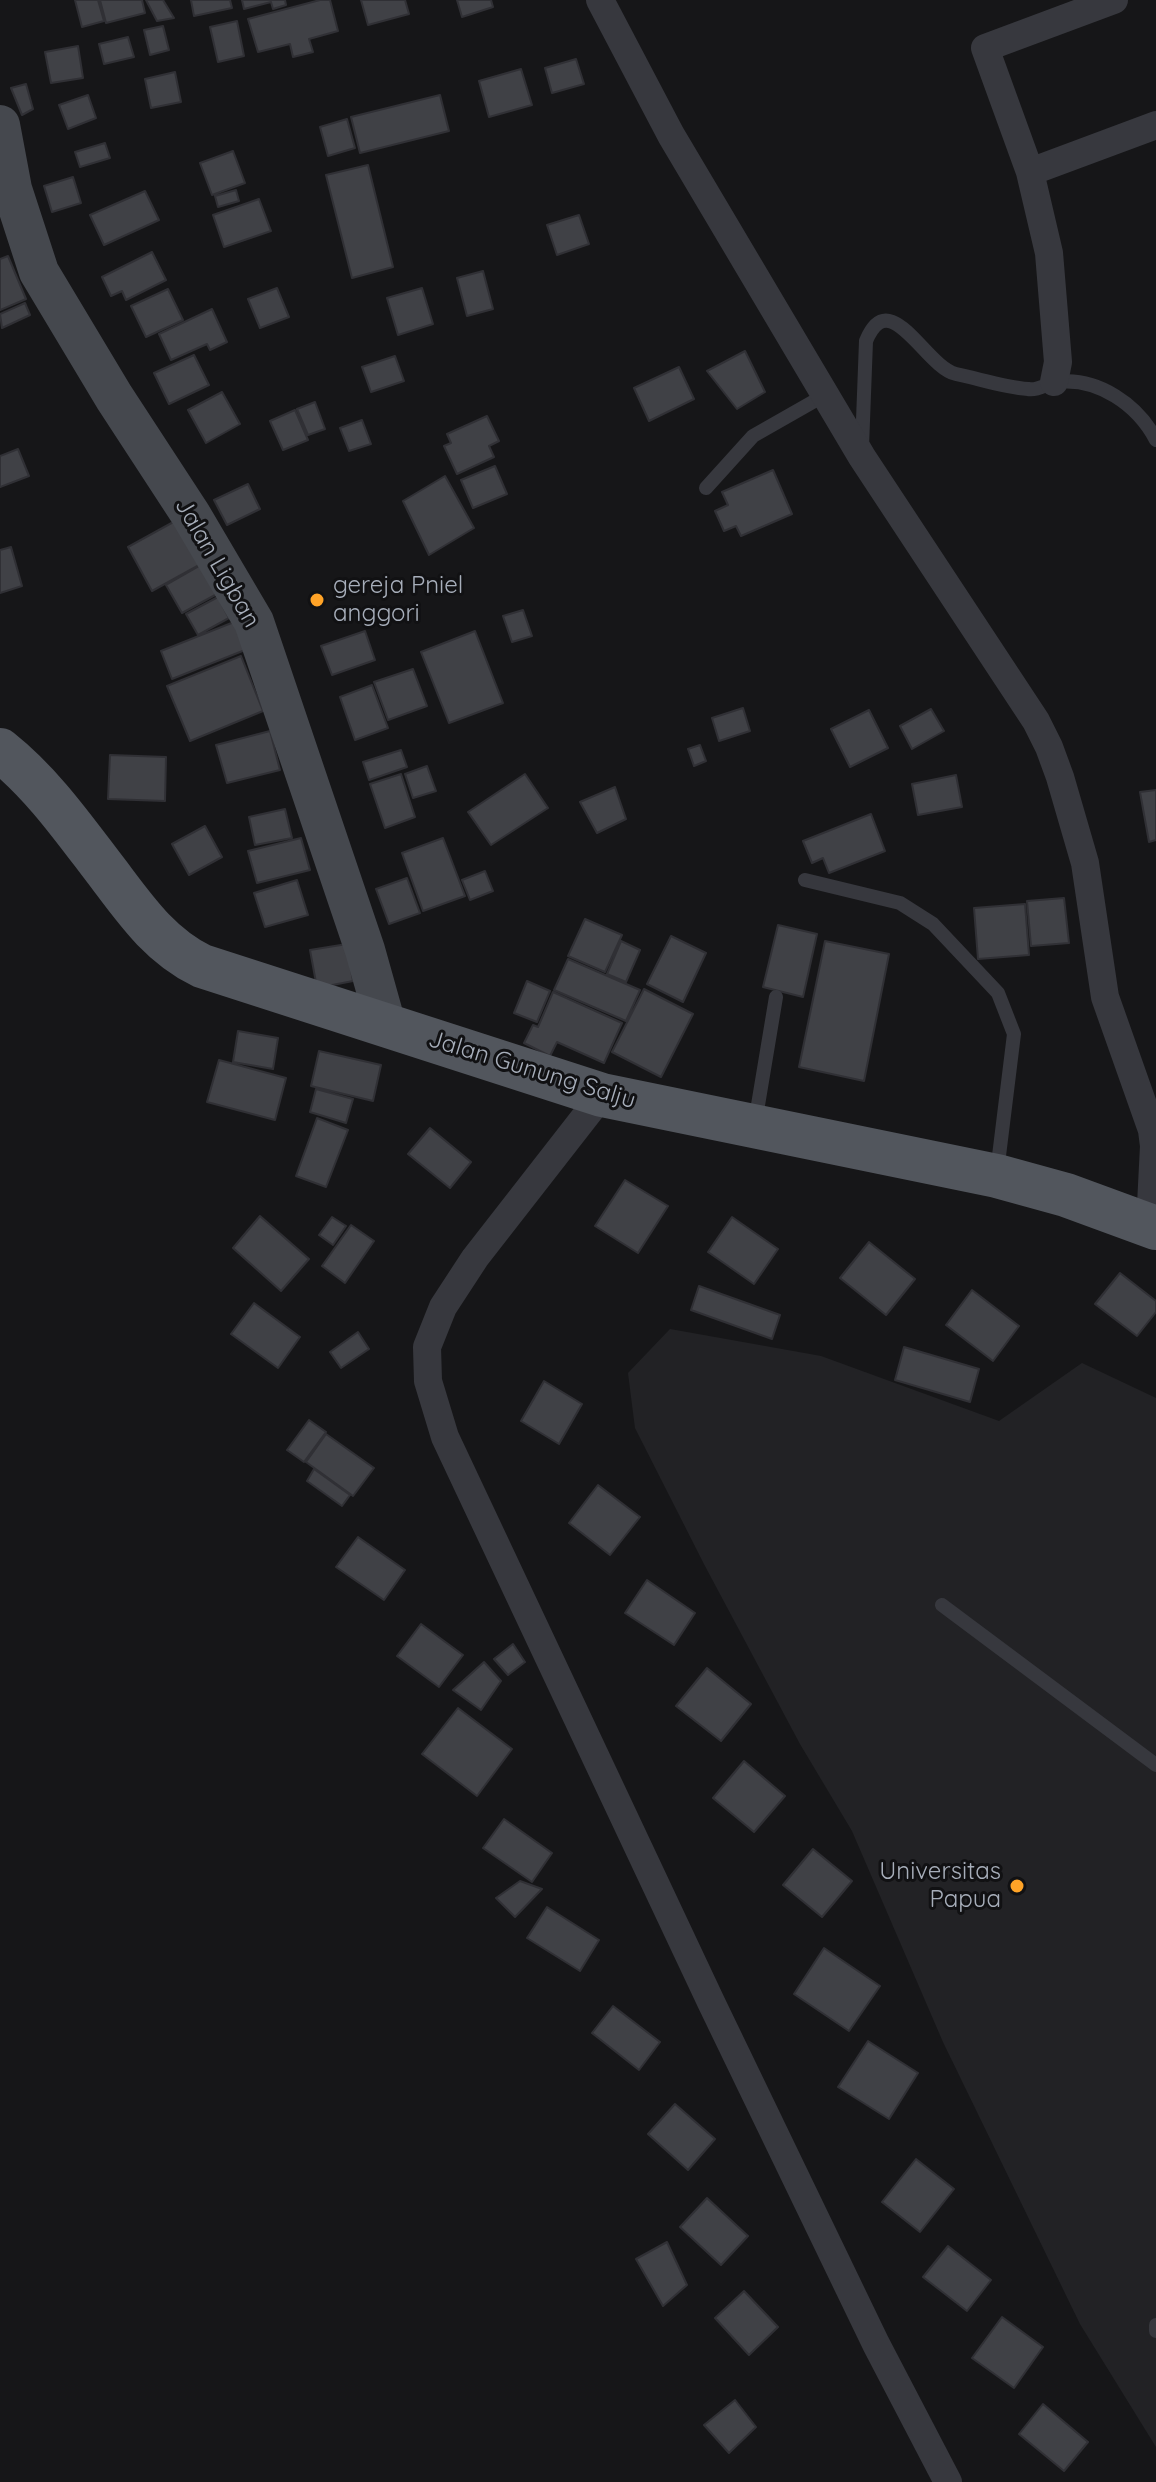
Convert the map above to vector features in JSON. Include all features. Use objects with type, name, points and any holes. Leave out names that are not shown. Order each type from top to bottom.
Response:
[{"type":"main road","name":"Jalan Ligban","points":[[0,125],[12,189],[39,272],[254,622],[360,936],[386,1025]]},
{"type":"main road","name":"Jalan Gunung Salju","points":[[0,750],[48,797],[145,922],[177,952],[219,973],[602,1095],[997,1176],[1066,1195],[1153,1226]]},
{"type":"street","points":[[600,0],[671,135],[862,457],[1036,721],[1049,747],[1085,863],[1105,997],[1152,1130],[1153,1226]]},
{"type":"street","points":[[1054,382],[1058,362],[1049,253],[1030,172],[985,48],[1114,0]]},
{"type":"street","points":[[1030,172],[1156,125]]},
{"type":"street","points":[[602,1095],[475,1258],[443,1307],[427,1347],[428,1381],[445,1437],[718,2016],[876,2344],[948,2482]]},
{"type":"lane","points":[[862,457],[864,354],[871,328],[888,319],[899,324],[937,365],[950,373],[1031,390],[1054,382],[1074,382],[1094,387],[1121,399],[1143,419],[1156,440]]},
{"type":"lane","points":[[706,488],[753,436],[825,395]]},
{"type":"lane","points":[[805,880],[900,903],[933,924],[998,993],[1014,1034],[997,1176]]},
{"type":"lane","points":[[754,1127],[776,997]]},
{"type":"lane","points":[[942,1605],[1156,1765]]},
{"type":"lane","points":[[1156,2325],[1156,2331]]},
{"type":"shaded area","name":"Universitas Papua","points":[[670,1329],[821,1356],[999,1421],[1082,1363],[1156,1398],[1156,2447],[1080,2324],[943,2042],[852,1831],[800,1744],[635,1428],[628,1373]]},
{"type":"building","points":[[75,0],[98,0],[104,21],[82,27]]},
{"type":"building","points":[[100,0],[142,0],[145,13],[106,23]]},
{"type":"building","points":[[146,0],[163,0],[174,18],[157,21]]},
{"type":"building","points":[[191,0],[230,0],[232,8],[194,16]]},
{"type":"building","points":[[242,0],[285,0],[286,5],[273,9],[271,2],[244,9]]},
{"type":"building","points":[[330,0],[338,31],[309,39],[313,52],[293,57],[290,44],[258,52],[248,19]]},
{"type":"building","points":[[361,0],[405,0],[409,14],[368,25]]},
{"type":"building","points":[[457,0],[491,0],[493,7],[462,17]]},
{"type":"building","points":[[237,21],[244,56],[218,62],[210,27]]},
{"type":"building","points":[[163,26],[169,50],[150,55],[144,30]]},
{"type":"building","points":[[128,37],[134,57],[104,64],[99,44]]},
{"type":"building","points":[[78,46],[83,78],[51,83],[45,52]]},
{"type":"building","points":[[576,59],[584,84],[552,93],[545,68]]},
{"type":"building","points":[[521,69],[532,105],[489,117],[479,81]]},
{"type":"building","points":[[175,72],[181,102],[151,108],[145,79]]},
{"type":"building","points":[[26,84],[33,109],[22,115],[11,88]]},
{"type":"building","points":[[88,95],[96,118],[68,129],[59,105]]},
{"type":"building","points":[[440,95],[449,131],[360,153],[351,117]]},
{"type":"building","points":[[347,119],[355,148],[328,156],[320,127]]},
{"type":"building","points":[[105,143],[110,158],[80,167],[75,152]]},
{"type":"building","points":[[233,151],[245,183],[212,195],[200,163]]},
{"type":"building","points":[[368,165],[393,267],[352,278],[326,175]]},
{"type":"building","points":[[73,177],[81,203],[52,212],[44,186]]},
{"type":"building","points":[[236,190],[239,201],[218,207],[215,196]]},
{"type":"building","points":[[145,191],[159,220],[104,245],[90,215]]},
{"type":"building","points":[[259,199],[271,231],[224,247],[213,215]]},
{"type":"building","points":[[579,215],[589,244],[557,255],[547,225]]},
{"type":"building","points":[[152,252],[166,280],[126,300],[122,291],[111,296],[102,277]]},
{"type":"building","points":[[8,256],[26,299],[0,310],[0,259]]},
{"type":"building","points":[[483,271],[493,309],[467,316],[457,278]]},
{"type":"building","points":[[277,288],[289,317],[260,328],[248,299]]},
{"type":"building","points":[[422,288],[433,324],[398,335],[387,298]]},
{"type":"building","points":[[168,289],[183,320],[146,337],[131,306]]},
{"type":"building","points":[[25,303],[30,315],[2,328],[0,314]]},
{"type":"building","points":[[212,309],[227,342],[210,350],[207,344],[171,360],[159,334]]},
{"type":"building","points":[[745,351],[765,392],[737,409],[707,371]]},
{"type":"building","points":[[194,355],[209,385],[169,404],[154,373]]},
{"type":"building","points":[[395,356],[404,381],[371,392],[362,367]]},
{"type":"building","points":[[679,367],[694,399],[649,421],[634,388]]},
{"type":"building","points":[[222,392],[240,424],[206,443],[188,410]]},
{"type":"building","points":[[315,402],[325,429],[308,435],[297,409]]},
{"type":"building","points":[[295,410],[308,440],[283,450],[270,421]]},
{"type":"building","points":[[487,416],[499,441],[489,446],[494,457],[457,474],[444,446],[451,443],[447,434]]},
{"type":"building","points":[[362,420],[371,444],[349,451],[340,428]]},
{"type":"building","points":[[18,449],[29,476],[0,487],[0,456]]},
{"type":"building","points":[[495,466],[507,494],[473,508],[461,480]]},
{"type":"building","points":[[773,470],[792,514],[741,536],[736,526],[724,531],[715,511],[728,505],[722,492]]},
{"type":"building","points":[[445,476],[474,528],[429,555],[403,501]]},
{"type":"building","points":[[248,484],[260,509],[227,525],[214,500]]},
{"type":"building","points":[[177,520],[201,564],[152,591],[128,547]]},
{"type":"building","points":[[11,547],[22,586],[0,593],[0,550]]},
{"type":"building","points":[[201,565],[217,594],[182,613],[166,585]]},
{"type":"building","points":[[218,597],[229,618],[198,635],[186,614]]},
{"type":"building","points":[[523,610],[532,636],[512,642],[503,616]]},
{"type":"building","points":[[234,622],[245,650],[172,679],[161,651]]},
{"type":"building","points":[[365,631],[375,660],[332,675],[321,646]]},
{"type":"building","points":[[475,631],[503,703],[449,723],[421,652]]},
{"type":"building","points":[[241,656],[263,711],[190,741],[167,686]]},
{"type":"building","points":[[413,669],[427,706],[388,720],[374,682]]},
{"type":"building","points":[[372,685],[388,728],[355,740],[340,697]]},
{"type":"building","points":[[743,708],[750,731],[719,741],[712,718]]},
{"type":"building","points":[[931,709],[944,731],[912,749],[900,726]]},
{"type":"building","points":[[869,710],[888,748],[850,767],[831,729]]},
{"type":"building","points":[[270,731],[280,770],[227,783],[216,745]]},
{"type":"building","points":[[700,745],[706,761],[694,766],[688,749]]},
{"type":"building","points":[[401,750],[407,767],[369,780],[363,762]]},
{"type":"building","points":[[110,755],[166,757],[165,801],[108,799]]},
{"type":"building","points":[[427,766],[436,791],[413,798],[405,774]]},
{"type":"building","points":[[401,774],[415,817],[385,828],[370,784]]},
{"type":"building","points":[[525,774],[548,808],[491,845],[468,812]]},
{"type":"building","points":[[956,775],[962,807],[918,815],[912,784]]},
{"type":"building","points":[[615,787],[626,819],[597,833],[580,802]]},
{"type":"building","points":[[1156,790],[1156,840],[1149,842],[1140,792]]},
{"type":"building","points":[[285,809],[292,838],[255,845],[249,817]]},
{"type":"building","points":[[871,814],[885,851],[829,873],[823,858],[812,863],[803,841]]},
{"type":"building","points":[[205,826],[222,857],[189,875],[172,844]]},
{"type":"building","points":[[301,838],[310,870],[257,883],[248,851]]},
{"type":"building","points":[[443,838],[465,896],[423,911],[402,853]]},
{"type":"building","points":[[485,871],[493,891],[470,900],[462,880]]},
{"type":"building","points":[[407,878],[420,913],[389,924],[376,889]]},
{"type":"building","points":[[297,880],[308,915],[265,927],[254,893]]},
{"type":"building","points":[[1064,898],[1069,943],[1031,946],[1027,901]]},
{"type":"building","points":[[1025,904],[1029,955],[978,959],[974,908]]},
{"type":"building","points":[[585,919],[622,935],[605,972],[568,956]]},
{"type":"building","points":[[778,925],[817,934],[803,997],[763,987]]},
{"type":"building","points":[[671,936],[706,953],[683,1002],[647,984]]},
{"type":"building","points":[[621,941],[640,950],[626,982],[607,974]]},
{"type":"building","points":[[825,941],[889,954],[864,1081],[799,1067]]},
{"type":"building","points":[[347,944],[353,981],[317,988],[310,950]]},
{"type":"building","points":[[568,959],[640,990],[626,1021],[554,990]]},
{"type":"building","points":[[527,981],[550,991],[537,1022],[514,1013]]},
{"type":"building","points":[[644,989],[693,1014],[661,1077],[612,1052]]},
{"type":"building","points":[[553,992],[622,1023],[604,1063],[557,1042],[550,1056],[524,1043],[533,1025],[538,1027]]},
{"type":"building","points":[[238,1031],[278,1038],[273,1069],[233,1062]]},
{"type":"building","points":[[319,1051],[381,1065],[373,1101],[311,1086]]},
{"type":"building","points":[[219,1060],[286,1078],[275,1120],[207,1102]]},
{"type":"building","points":[[316,1089],[353,1099],[346,1123],[310,1112]]},
{"type":"building","points":[[317,1118],[348,1130],[326,1187],[296,1176]]},
{"type":"building","points":[[430,1128],[471,1162],[450,1188],[408,1154]]},
{"type":"building","points":[[625,1180],[668,1206],[638,1253],[595,1226]]},
{"type":"building","points":[[260,1216],[309,1259],[281,1291],[233,1248]]},
{"type":"building","points":[[332,1217],[346,1226],[333,1245],[319,1235]]},
{"type":"building","points":[[732,1217],[778,1249],[754,1284],[708,1252]]},
{"type":"building","points":[[351,1225],[374,1241],[345,1283],[322,1266]]},
{"type":"building","points":[[869,1242],[915,1279],[886,1315],[840,1278]]},
{"type":"building","points":[[1120,1273],[1156,1301],[1156,1312],[1137,1336],[1095,1304]]},
{"type":"building","points":[[699,1286],[780,1315],[772,1339],[691,1310]]},
{"type":"building","points":[[972,1290],[1019,1326],[993,1361],[946,1325]]},
{"type":"building","points":[[254,1303],[300,1337],[278,1368],[231,1334]]},
{"type":"building","points":[[358,1332],[369,1349],[341,1368],[330,1352]]},
{"type":"building","points":[[904,1347],[979,1369],[970,1402],[895,1380]]},
{"type":"building","points":[[544,1381],[582,1404],[559,1444],[521,1421]]},
{"type":"building","points":[[309,1420],[326,1432],[304,1462],[287,1450]]},
{"type":"building","points":[[326,1434],[374,1468],[353,1496],[306,1462]]},
{"type":"building","points":[[314,1469],[350,1495],[342,1506],[307,1481]]},
{"type":"building","points":[[598,1485],[640,1517],[610,1555],[569,1523]]},
{"type":"building","points":[[358,1537],[405,1570],[384,1600],[336,1567]]},
{"type":"building","points":[[647,1580],[695,1613],[674,1645],[625,1613]]},
{"type":"building","points":[[421,1624],[463,1655],[439,1687],[397,1656]]},
{"type":"building","points":[[513,1644],[525,1662],[508,1675],[494,1659]]},
{"type":"building","points":[[484,1662],[501,1681],[481,1710],[453,1690]]},
{"type":"building","points":[[707,1668],[751,1704],[721,1741],[676,1706]]},
{"type":"building","points":[[458,1708],[512,1749],[477,1796],[422,1754]]},
{"type":"building","points":[[744,1761],[785,1796],[754,1832],[713,1798]]},
{"type":"building","points":[[504,1819],[552,1853],[532,1882],[483,1848]]},
{"type":"building","points":[[813,1849],[852,1881],[822,1917],[783,1885]]},
{"type":"building","points":[[520,1881],[542,1889],[515,1917],[496,1898]]},
{"type":"building","points":[[547,1907],[599,1940],[580,1971],[527,1938]]},
{"type":"building","points":[[824,1948],[880,1986],[849,2031],[794,1994]]},
{"type":"building","points":[[613,2006],[660,2042],[639,2070],[592,2033]]},
{"type":"building","points":[[868,2041],[918,2073],[889,2119],[838,2087]]},
{"type":"building","points":[[675,2104],[715,2139],[688,2170],[648,2134]]},
{"type":"building","points":[[916,2159],[954,2189],[920,2232],[882,2202]]},
{"type":"building","points":[[707,2198],[748,2236],[721,2265],[680,2227]]},
{"type":"building","points":[[667,2242],[687,2285],[663,2306],[636,2259]]},
{"type":"building","points":[[948,2246],[991,2280],[967,2311],[923,2277]]},
{"type":"building","points":[[744,2291],[778,2327],[749,2355],[715,2318]]},
{"type":"building","points":[[1002,2317],[1043,2347],[1014,2388],[972,2358]]},
{"type":"building","points":[[735,2400],[756,2427],[729,2453],[704,2425]]},
{"type":"building","points":[[1043,2404],[1088,2442],[1064,2471],[1019,2434]]},
{"type":"place","name":"gereja Pniel anggori","points":[[317,600]]},
{"type":"place","name":"Universitas Papua","points":[[1017,1886]]}]
